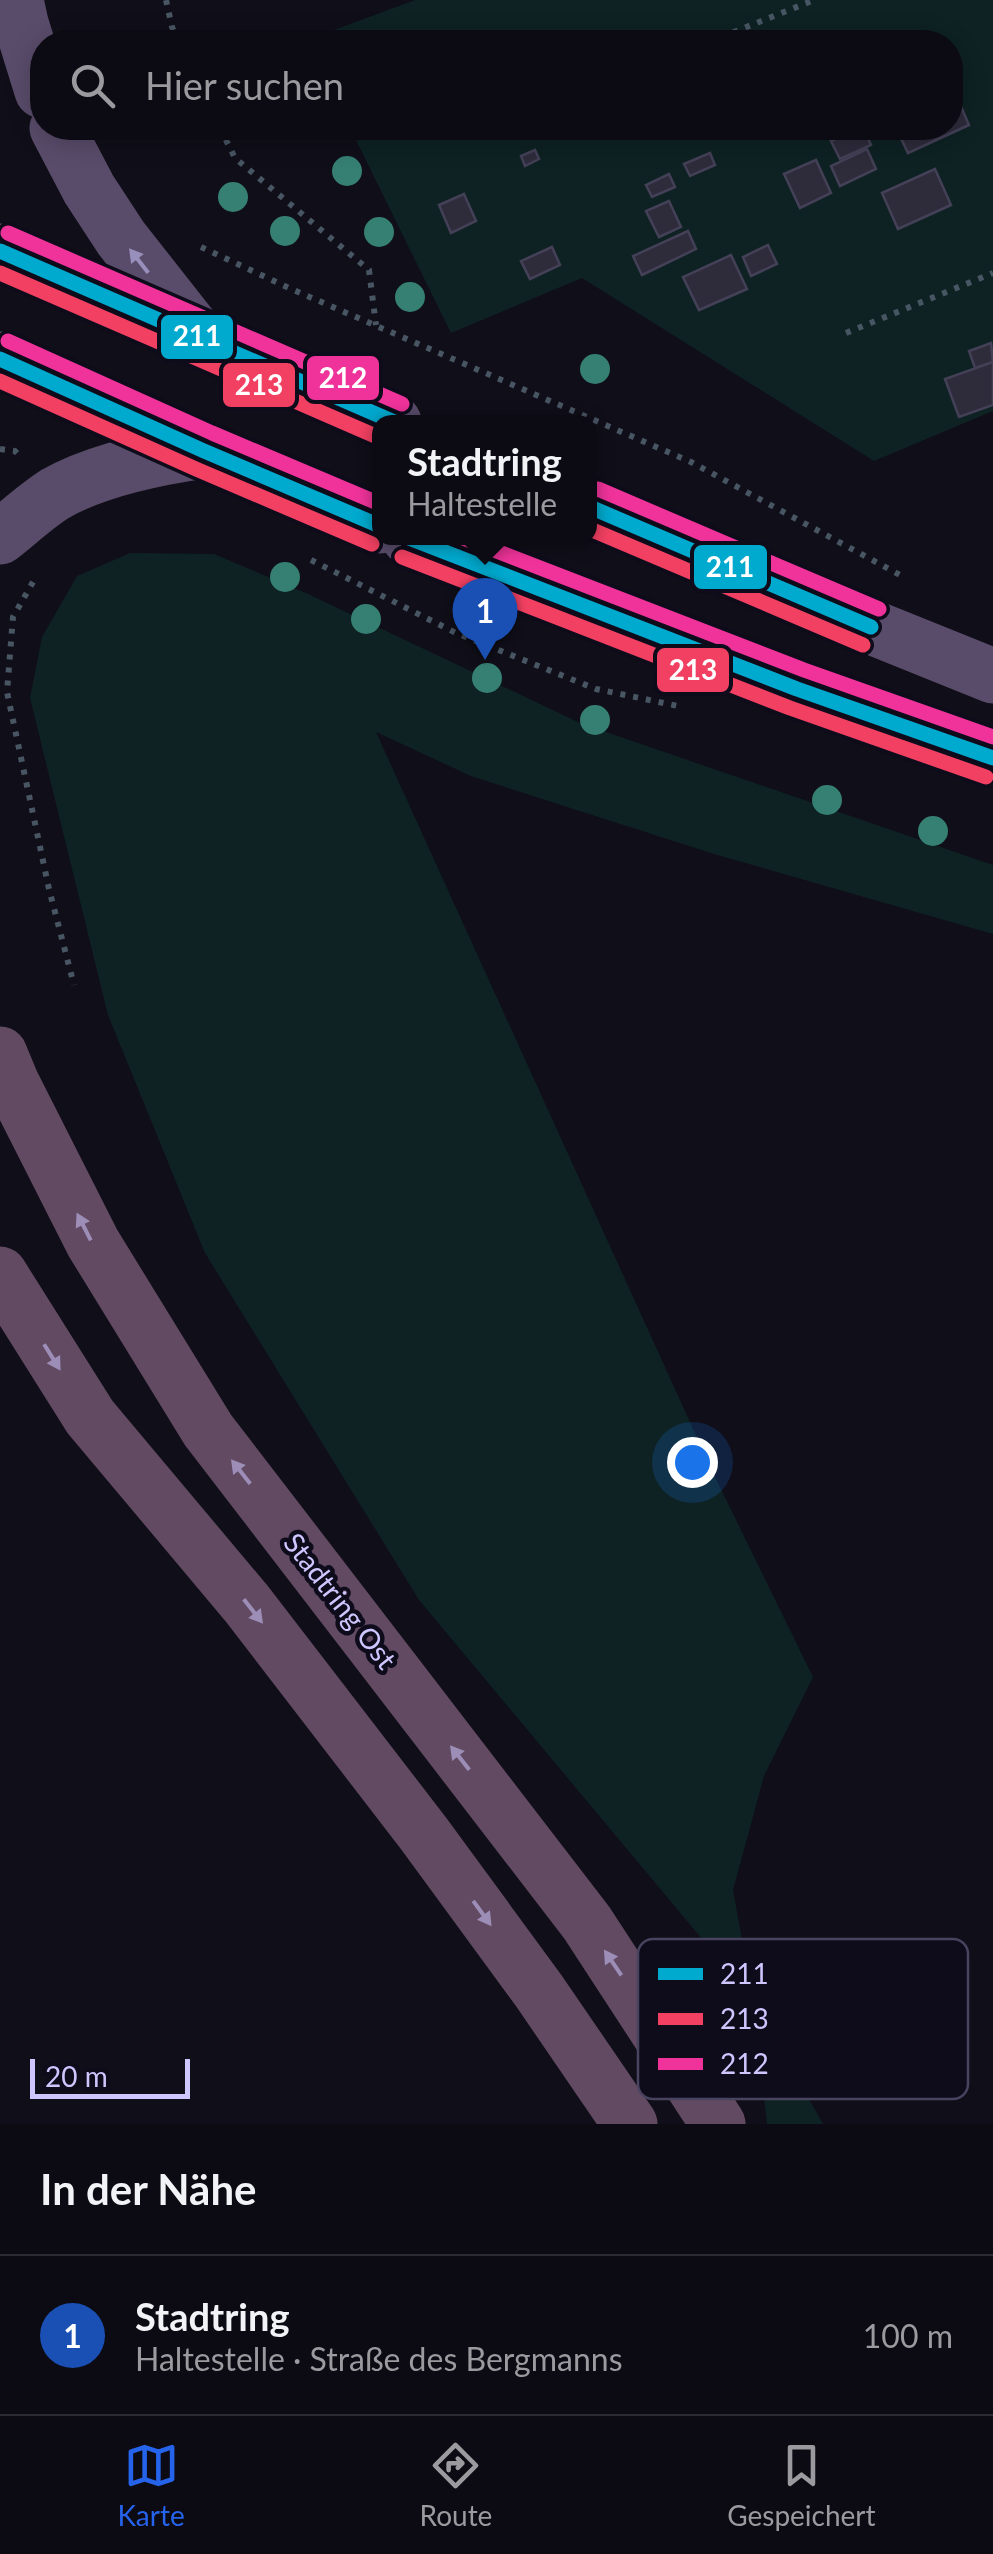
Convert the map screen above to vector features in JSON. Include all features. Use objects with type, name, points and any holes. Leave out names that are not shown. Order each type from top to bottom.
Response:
[{"type":"highway","name":"Stadtring Ost","points":[[0,1054],[93,1244],[208,1430],[587,1924],[638,2002]]},
{"type":"highway","points":[[0,1274],[90,1418],[248,1604],[412,1818],[539,1991],[630,2124]]},
{"type":"highway","name":"Stadtring Ost","points":[[702,2099],[718,2124]]},
{"type":"main road","points":[[16,0],[30,54]]},
{"type":"main road","points":[[62,140],[121,238],[200,338]]},
{"type":"main road","points":[[0,250],[378,415]]},
{"type":"main road","points":[[0,359],[372,523]]},
{"type":"main road","points":[[20,553],[55,494],[152,459],[204,451]]},
{"type":"main road","points":[[597,510],[993,676]]},
{"type":"main road","points":[[427,545],[780,682],[993,758]]},
{"type":"path","points":[[166,0],[173,30]]},
{"type":"path","points":[[739,30],[814,0]]},
{"type":"path","points":[[226,140],[234,158],[369,270],[376,324]]},
{"type":"path","points":[[194,244],[584,415]]},
{"type":"path","points":[[846,333],[993,273]]},
{"type":"path","points":[[597,421],[691,462],[913,582]]},
{"type":"path","points":[[20,553],[7,692],[74,985]]},
{"type":"path","points":[[306,558],[456,633],[596,689],[684,708]]},
{"type":"green space","points":[[415,0],[993,0],[993,411],[874,461],[582,278],[451,333],[356,140],[963,140],[963,30],[334,30]]},
{"type":"green space","points":[[130,553],[214,554],[306,593],[580,723],[993,865],[993,934],[714,854],[471,776],[376,732],[715,1477],[813,1677],[764,1776],[733,1890],[742,1939],[702,1939],[419,1600],[205,1253],[108,1015],[30,698],[42,637],[77,576]]},
{"type":"green space","points":[[764,2099],[809,2099],[823,2124],[767,2124]]},
{"type":"building","points":[[869,140],[871,145],[840,159],[831,141]]},
{"type":"building","points":[[902,140],[936,140],[908,153]]},
{"type":"building","points":[[867,149],[876,169],[840,186],[831,166]]},
{"type":"building","points":[[535,150],[539,159],[525,166],[521,156]]},
{"type":"building","points":[[710,153],[715,165],[690,176],[684,164]]},
{"type":"building","points":[[816,160],[831,193],[800,208],[784,174]]},
{"type":"building","points":[[935,169],[951,205],[898,229],[882,193]]},
{"type":"building","points":[[669,174],[675,187],[652,197],[646,185]]},
{"type":"building","points":[[464,194],[476,221],[451,233],[439,205]]},
{"type":"building","points":[[669,201],[681,227],[659,237],[646,211]]},
{"type":"building","points":[[688,231],[696,249],[642,275],[633,256]]},
{"type":"building","points":[[768,245],[777,264],[751,276],[743,257]]},
{"type":"building","points":[[552,247],[560,265],[530,279],[521,261]]},
{"type":"building","points":[[731,255],[747,289],[699,310],[683,277]]},
{"type":"building","points":[[991,343],[993,362],[975,368],[969,351]]},
{"type":"building","points":[[993,362],[993,405],[959,417],[945,379]]},
{"type":"transit line","name":"212","points":[[8,233],[402,404]]},
{"type":"transit line","name":"211","points":[[0,251],[378,415]]},
{"type":"transit line","name":"213","points":[[0,273],[372,435]]},
{"type":"transit line","name":"212","points":[[8,341],[372,501]]},
{"type":"transit line","name":"211","points":[[0,359],[372,523]]},
{"type":"transit line","name":"213","points":[[0,381],[372,544]]},
{"type":"transit line","name":"212","points":[[598,489],[879,609]]},
{"type":"transit line","name":"211","points":[[597,510],[871,627]]},
{"type":"transit line","name":"213","points":[[597,532],[863,645]]},
{"type":"transit line","name":"211","points":[[427,545],[797,689],[993,758]]},
{"type":"transit line","name":"212","points":[[481,545],[804,670],[993,737]]},
{"type":"transit line","name":"213","points":[[402,557],[790,708],[986,777]]},
{"type":"place","name":"Stadtring","points":[[485,660]]}]
